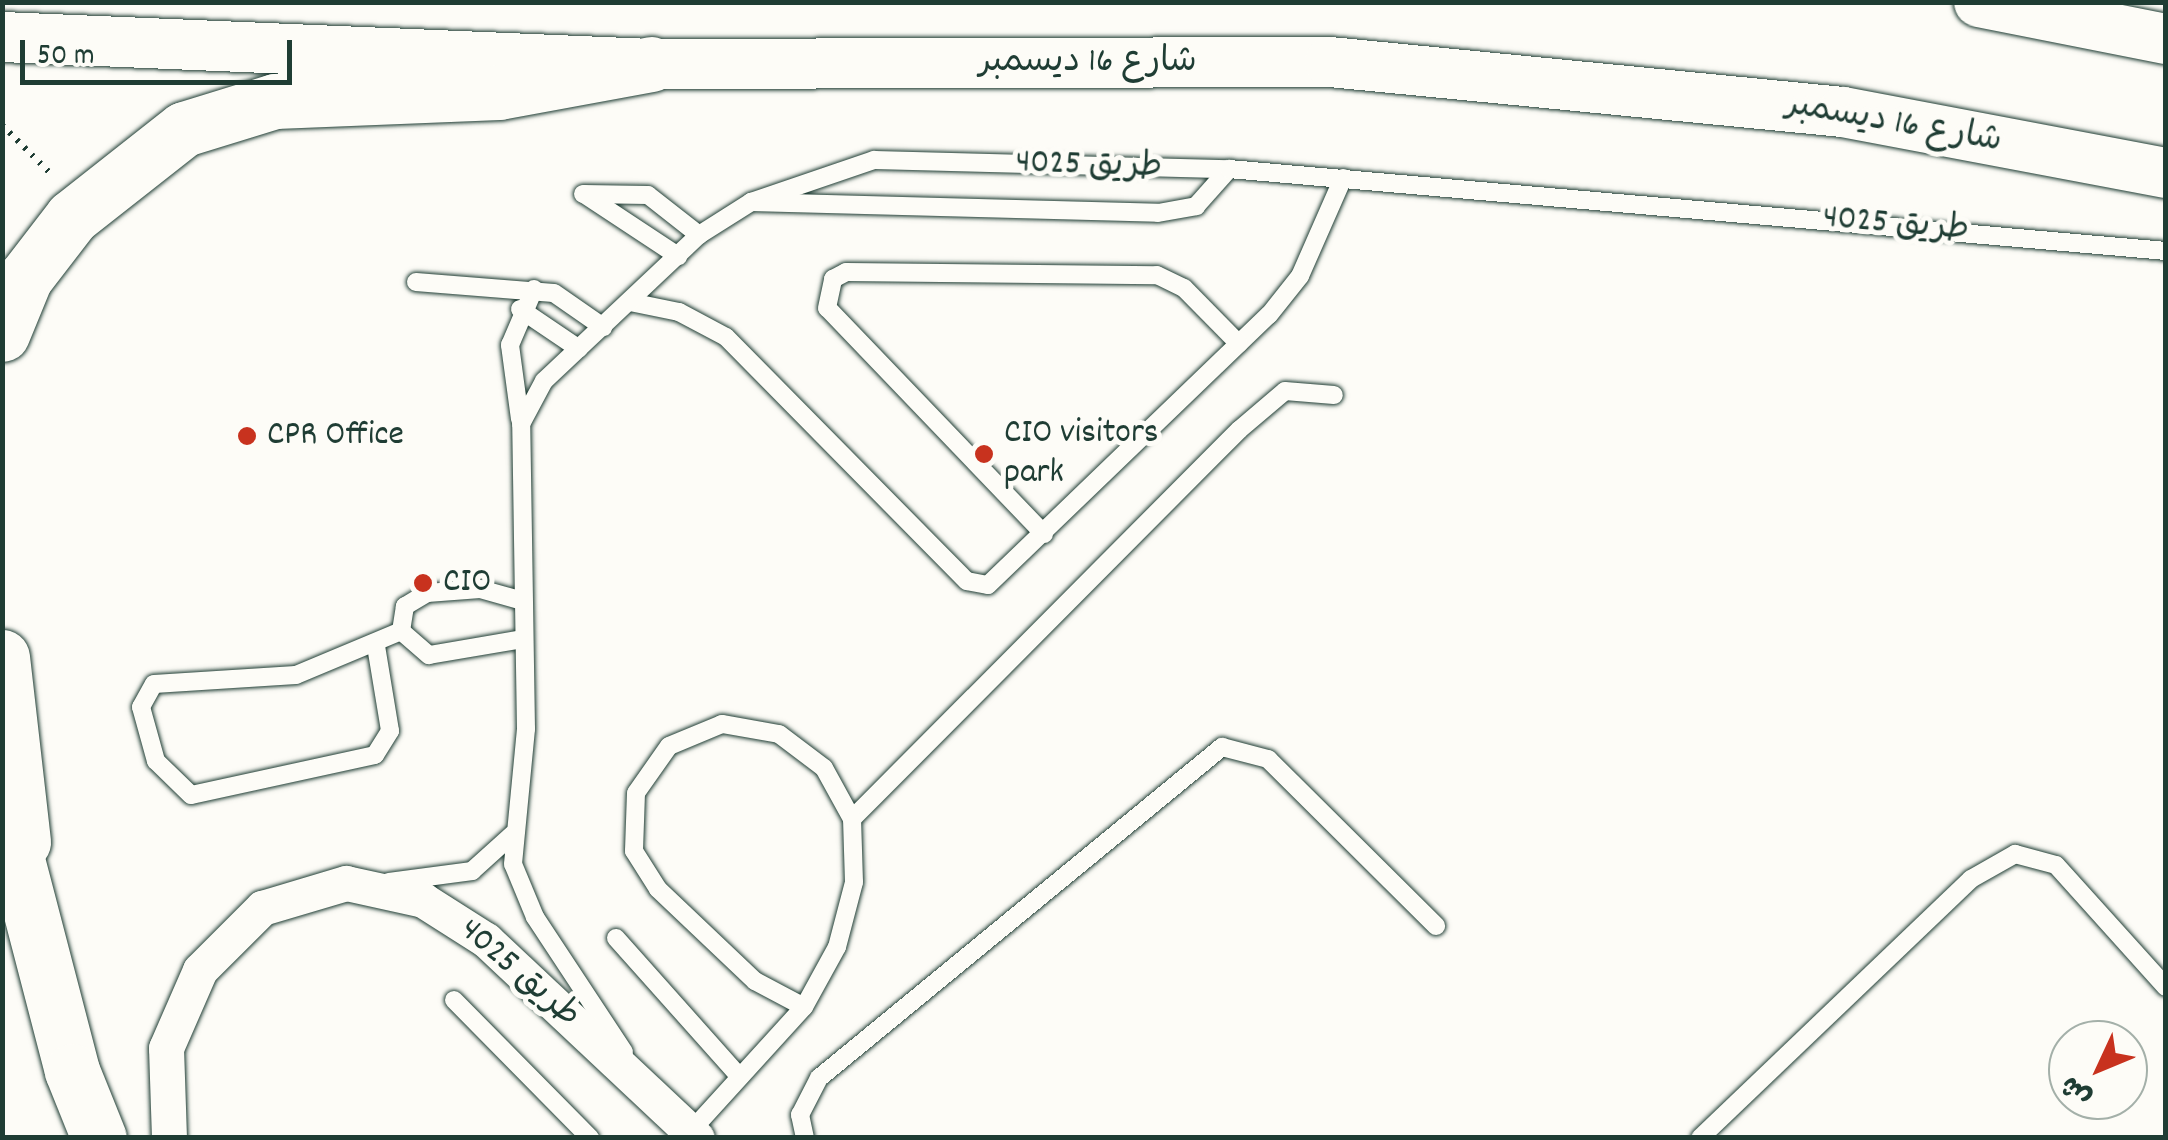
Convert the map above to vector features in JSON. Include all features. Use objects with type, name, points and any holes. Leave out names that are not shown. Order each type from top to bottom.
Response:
[{"type":"main road","points":[[1979,2],[2166,39]]},
{"type":"main road","name":"شارع 16 ديسمبر","points":[[2,37],[651,64],[1330,62],[1488,73],[1843,112],[2166,173]]},
{"type":"main road","points":[[2,334],[25,278],[82,206],[184,128],[274,101],[499,92],[651,64]]},
{"type":"main road","points":[[2,657],[17,927]]},
{"type":"main road","points":[[2,802],[17,927],[99,1138]]},
{"type":"street","name":"طريق 4025","points":[[169,1138],[166,1048],[200,970],[262,908],[302,890],[377,883],[486,940],[694,1134]]},
{"type":"lane","name":"طريق 4025","points":[[646,1087],[522,892],[514,834],[524,638],[520,424],[536,392],[579,349],[698,235],[751,202],[874,160],[1229,169],[2166,251]]},
{"type":"lane","points":[[751,202],[1158,212],[1196,206],[1229,169]]},
{"type":"lane","points":[[630,302],[679,312],[726,337],[966,581],[995,582],[1239,344],[1300,276],[1343,178]]},
{"type":"lane","points":[[678,256],[583,194],[648,195],[698,235]]},
{"type":"lane","points":[[1044,534],[827,308],[832,279],[846,272],[1158,275],[1184,288],[1239,344]]},
{"type":"lane","points":[[416,282],[534,289],[572,301],[603,327]]},
{"type":"lane","points":[[520,424],[510,345],[520,309],[534,289]]},
{"type":"lane","points":[[520,309],[579,349]]},
{"type":"lane","points":[[852,818],[1239,430],[1285,391],[1334,395]]},
{"type":"lane","points":[[376,646],[390,730],[376,755],[191,795],[156,761],[141,706],[154,684],[296,675],[376,646],[400,631],[405,606],[427,593],[480,589],[524,601]]},
{"type":"lane","points":[[400,631],[429,655],[524,638]]},
{"type":"lane","points":[[694,1134],[804,1007],[837,947],[854,882],[852,818],[824,768],[779,734],[722,724],[669,746],[636,794],[634,850],[658,889],[754,981],[804,1007]]},
{"type":"lane","points":[[805,1138],[800,1115],[818,1078],[1222,746],[1268,759],[1436,926]]},
{"type":"lane","name":"طريق 4025","points":[[377,883],[472,871],[514,834]]},
{"type":"lane","points":[[1700,1138],[1971,880],[2015,854],[2056,865],[2166,987]]},
{"type":"lane","points":[[616,938],[740,1077]]},
{"type":"lane","points":[[454,1000],[590,1138]]},
{"type":"path","points":[[2,125],[82,206]]},
{"type":"place","name":"CPR Office","points":[[247,436]]},
{"type":"place","name":"CIO visitors park","points":[[984,454]]},
{"type":"place","name":"CIO","points":[[423,583]]}]
